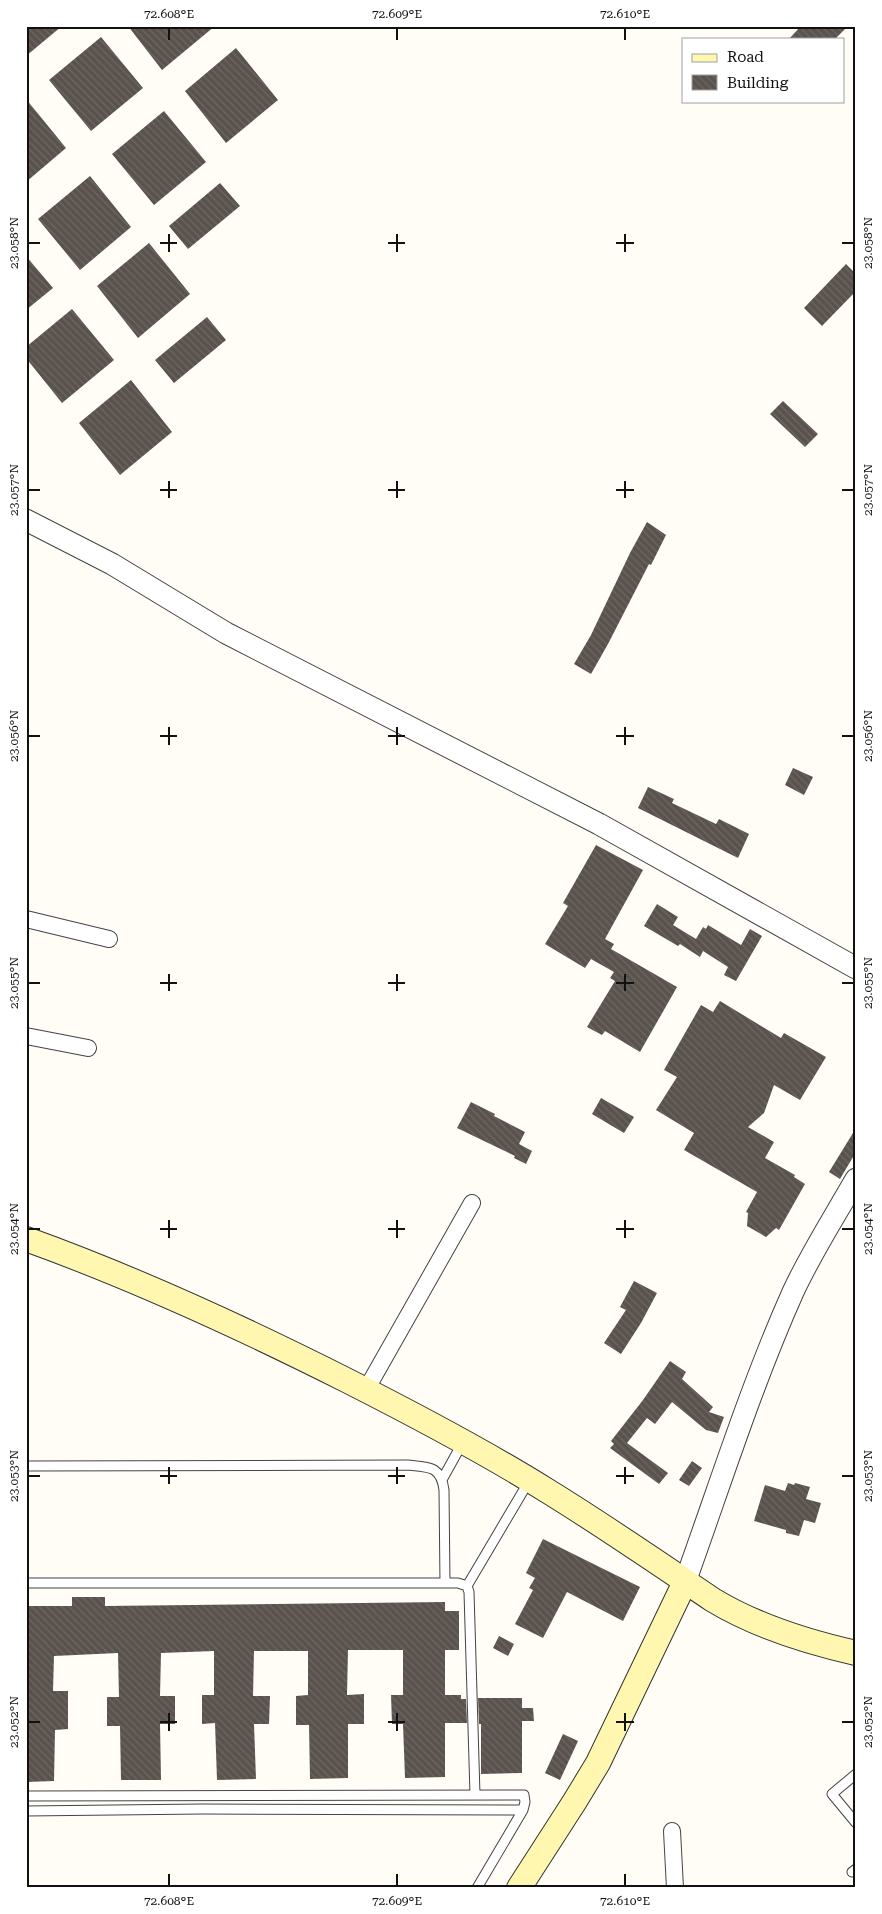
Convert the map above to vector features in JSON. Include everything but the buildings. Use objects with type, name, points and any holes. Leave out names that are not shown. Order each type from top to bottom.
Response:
[{"type":"main road","points":[[26,1238],[100,1266],[198,1308],[366,1390],[629,1544],[719,1604],[772,1628],[856,1653]]},
{"type":"main road","points":[[519,1888],[598,1763],[686,1582]]},
{"type":"street","points":[[26,520],[76,544],[226,633],[600,824],[856,968]]},
{"type":"street","points":[[26,919],[109,938]]},
{"type":"street","points":[[26,1036],[88,1048]]},
{"type":"street","points":[[686,1582],[743,1419],[789,1302],[809,1260],[856,1179]]},
{"type":"street","points":[[366,1390],[472,1203]]},
{"type":"street","points":[[672,1830],[675,1888]]},
{"type":"lane","points":[[445,1583],[443,1478],[461,1447]]},
{"type":"lane","points":[[26,1466],[408,1465],[427,1466],[437,1471],[443,1478]]},
{"type":"lane","points":[[475,1794],[469,1592],[467,1586],[527,1484]]},
{"type":"lane","points":[[26,1583],[458,1583],[467,1586]]},
{"type":"lane","points":[[856,1774],[832,1794],[856,1823]]},
{"type":"lane","points":[[367,1794],[368,1809]]},
{"type":"lane","points":[[26,1796],[524,1794],[523,1810],[477,1888]]},
{"type":"lane","points":[[26,1812],[368,1809],[523,1810]]}]
